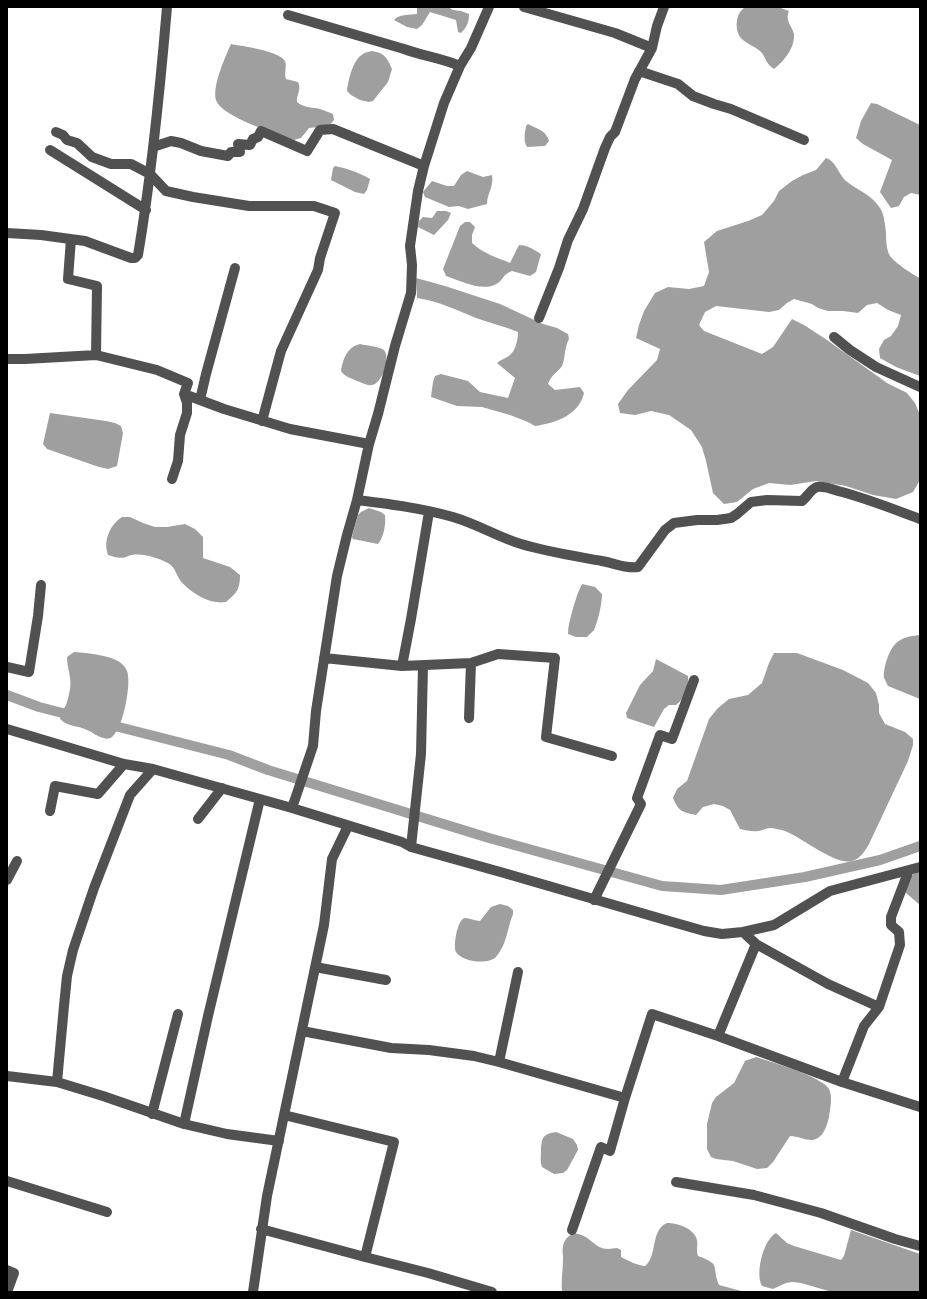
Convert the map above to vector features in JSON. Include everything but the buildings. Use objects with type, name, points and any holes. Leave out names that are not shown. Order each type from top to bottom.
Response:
[{"type":"street","points":[[7,233],[41,235],[85,241],[131,258],[135,258],[138,255],[146,210],[158,111],[167,7]]},
{"type":"street","points":[[292,808],[308,757],[313,746],[316,710],[337,576],[394,346],[411,293],[412,265],[410,246],[418,191],[424,166],[444,103],[460,66],[471,48],[489,7]]},
{"type":"street","points":[[524,7],[615,33],[652,48]]},
{"type":"street","points":[[539,318],[559,268],[568,240],[583,209],[603,153],[610,137],[615,132],[635,79],[652,48],[657,26],[664,7]]},
{"type":"street","points":[[288,15],[460,66]]},
{"type":"street","points":[[640,71],[678,84],[693,96],[731,109],[804,140]]},
{"type":"street","points":[[153,147],[170,141],[181,142],[201,151],[228,156],[231,152],[240,152],[238,144],[250,145],[253,139],[258,137],[261,132],[307,151],[320,130],[333,129],[424,166]]},
{"type":"street","points":[[56,132],[63,135],[67,140],[77,143],[92,157],[111,164],[131,164],[150,174],[166,191],[249,206],[314,206],[335,213],[320,258],[318,270],[281,351],[262,421]]},
{"type":"street","points":[[50,150],[146,210]]},
{"type":"street","points":[[71,239],[68,279],[97,286],[96,355]]},
{"type":"street","points":[[200,400],[235,268]]},
{"type":"street","points":[[834,337],[850,350],[876,367],[920,387]]},
{"type":"street","points":[[7,359],[96,355],[157,370],[188,382],[184,394],[187,403],[187,413],[180,435],[178,461],[172,479]]},
{"type":"street","points":[[184,394],[224,409],[290,429],[369,444]]},
{"type":"street","points":[[357,500],[404,506],[453,517],[477,525],[520,543],[554,552],[604,561],[632,568],[638,567],[665,530],[674,523],[731,518],[751,502],[766,500],[802,501],[817,487],[823,487],[851,494],[920,519]]},
{"type":"street","points":[[402,666],[429,512]]},
{"type":"street","points":[[7,667],[29,672],[38,616],[41,585]]},
{"type":"street","points":[[324,658],[402,666],[471,663],[498,654],[555,658],[546,738],[612,756]]},
{"type":"street","points":[[469,718],[471,663]]},
{"type":"street","points":[[411,847],[421,754],[423,666]]},
{"type":"street","points":[[596,895],[641,804],[637,798],[660,735],[672,740],[694,680]]},
{"type":"street","points":[[7,729],[124,764],[153,769],[292,808],[402,842],[411,847],[596,895],[704,931],[722,934],[743,932],[774,925],[830,891],[920,867]]},
{"type":"street","points":[[50,811],[55,786],[98,794],[124,764]]},
{"type":"street","points":[[57,1082],[59,1044],[67,976],[73,950],[94,888],[130,795],[153,769]]},
{"type":"street","points":[[198,819],[222,788]]},
{"type":"street","points":[[184,1124],[208,1016],[260,799]]},
{"type":"street","points":[[253,1292],[261,1229],[324,924],[332,860],[348,826]]},
{"type":"street","points":[[7,880],[17,861]]},
{"type":"street","points":[[842,1082],[864,1026],[879,1007],[900,945],[899,932],[891,925],[890,917],[909,870]]},
{"type":"street","points":[[743,932],[756,944],[828,984],[879,1007]]},
{"type":"street","points":[[718,1036],[756,944]]},
{"type":"street","points":[[315,967],[386,980]]},
{"type":"street","points":[[499,1062],[518,972]]},
{"type":"street","points":[[152,1114],[178,1014]]},
{"type":"street","points":[[572,1230],[601,1147],[610,1151],[652,1014],[718,1036],[842,1082],[920,1107]]},
{"type":"street","points":[[302,1031],[391,1048],[429,1050],[474,1056],[625,1098]]},
{"type":"street","points":[[7,1076],[57,1082],[184,1124],[227,1134],[279,1141]]},
{"type":"street","points":[[284,1115],[394,1142],[365,1257]]},
{"type":"street","points":[[7,1181],[107,1212]]},
{"type":"street","points":[[676,1182],[761,1197],[820,1213],[920,1246]]},
{"type":"street","points":[[261,1229],[428,1273],[492,1292]]},
{"type":"street","points":[[7,1270],[14,1273],[7,1292]]},
{"type":"shaded area","points":[[417,7],[448,7],[453,10],[469,14],[468,22],[461,33],[458,32],[456,20],[430,12],[422,25],[417,29],[407,27],[394,20],[401,16],[417,14]]},
{"type":"shaded area","points":[[745,7],[778,7],[789,11],[789,24],[794,34],[793,44],[785,58],[774,69],[769,65],[761,52],[743,40],[739,35],[737,21],[739,13]]},
{"type":"shaded area","points":[[231,44],[276,54],[282,57],[286,63],[286,79],[298,82],[299,85],[297,102],[305,106],[320,109],[333,114],[334,120],[329,126],[309,128],[301,138],[294,140],[251,124],[228,113],[220,106],[216,100],[215,94],[217,80]]},
{"type":"shaded area","points":[[372,51],[383,55],[389,62],[392,69],[388,82],[373,101],[369,102],[360,100],[347,91],[350,76],[356,60],[364,53]]},
{"type":"shaded area","points":[[871,103],[877,104],[920,125],[920,195],[911,193],[904,197],[899,206],[891,208],[880,192],[892,160],[863,144],[856,138],[861,121]]},
{"type":"shaded area","points":[[528,124],[546,134],[549,141],[545,146],[527,147],[525,136],[526,126]]},
{"type":"shaded area","points":[[826,158],[835,165],[846,181],[877,203],[883,216],[887,247],[890,256],[895,262],[920,278],[920,376],[896,367],[880,358],[879,349],[884,340],[891,336],[898,326],[901,315],[888,310],[877,303],[867,305],[858,313],[828,311],[818,308],[812,304],[794,299],[779,310],[769,312],[716,306],[705,312],[699,325],[704,331],[762,354],[773,347],[792,319],[827,340],[887,383],[907,393],[915,403],[920,415],[920,480],[913,492],[896,499],[873,495],[846,486],[816,481],[790,485],[769,483],[753,489],[737,502],[724,504],[713,493],[702,447],[691,430],[669,415],[651,411],[635,415],[620,413],[618,404],[628,390],[657,360],[660,349],[636,338],[639,325],[644,311],[655,293],[668,287],[689,289],[704,286],[709,272],[704,242],[717,231],[762,215],[774,201],[779,191],[792,181],[816,170]]},
{"type":"shaded area","points":[[335,166],[353,171],[370,179],[367,190],[364,194],[355,192],[331,180],[333,168]]},
{"type":"shaded area","points":[[467,171],[483,177],[492,175],[492,183],[487,204],[468,209],[459,206],[449,207],[425,197],[423,192],[432,181],[447,186],[454,186],[461,175]]},
{"type":"shaded area","points":[[437,211],[446,211],[451,213],[448,220],[434,235],[418,227],[419,221],[423,217],[432,218]]},
{"type":"shaded area","points":[[465,222],[470,222],[475,227],[472,235],[472,243],[486,253],[510,263],[519,245],[534,249],[541,254],[536,272],[530,276],[512,271],[506,274],[500,282],[486,287],[472,285],[446,276],[443,269],[460,226]]},
{"type":"shaded area","points":[[416,278],[500,304],[568,334],[569,339],[566,346],[563,364],[548,384],[555,390],[580,387],[584,393],[577,407],[566,417],[551,423],[535,426],[510,415],[482,407],[457,406],[431,397],[435,376],[441,374],[468,381],[480,392],[508,398],[515,378],[497,363],[508,357],[513,352],[518,338],[518,332],[476,318],[455,309],[425,299],[417,298]]},
{"type":"shaded area","points":[[360,344],[382,349],[386,354],[386,364],[382,376],[376,384],[366,384],[344,375],[341,371],[346,354],[352,348]]},
{"type":"shaded area","points":[[50,413],[106,421],[121,426],[123,433],[117,466],[108,469],[99,467],[47,449],[43,444]]},
{"type":"shaded area","points":[[369,508],[385,515],[384,530],[382,538],[378,544],[353,539],[352,537],[358,515]]},
{"type":"shaded area","points":[[122,517],[130,517],[155,527],[185,524],[195,529],[203,537],[203,558],[230,567],[240,575],[237,590],[233,596],[226,602],[207,600],[183,584],[172,566],[164,561],[150,556],[131,555],[117,558],[108,555],[106,544],[107,538],[114,524]]},
{"type":"shaded area","points":[[582,584],[595,587],[602,594],[601,603],[594,630],[587,637],[576,637],[568,634],[568,628],[575,601]]},
{"type":"shaded area","points":[[920,635],[920,699],[888,686],[884,678],[884,673],[888,657],[893,647],[904,638]]},
{"type":"shaded area","points":[[74,652],[100,655],[113,659],[123,665],[127,670],[128,690],[125,708],[116,732],[110,738],[106,739],[99,737],[83,728],[69,725],[60,719],[61,713],[67,703],[70,689],[67,657]]},
{"type":"shaded area","points":[[774,653],[797,653],[843,670],[868,683],[876,693],[879,713],[885,724],[905,732],[913,739],[913,745],[908,761],[869,844],[862,854],[855,860],[845,861],[837,859],[785,831],[770,828],[761,831],[740,829],[730,810],[723,806],[714,804],[703,807],[696,815],[684,812],[679,809],[673,798],[677,789],[687,781],[709,719],[718,708],[729,699],[748,695],[762,683]]},
{"type":"shaded area","points":[[656,659],[688,676],[688,680],[686,692],[682,699],[676,705],[669,705],[664,709],[654,727],[627,718],[626,713],[640,685],[653,671]]},
{"type":"shaded area","points":[[920,870],[920,905],[906,893],[910,879],[917,871]]},
{"type":"shaded area","points":[[500,904],[508,906],[513,910],[513,914],[505,942],[496,957],[481,962],[469,960],[459,955],[455,949],[455,939],[462,920],[467,918],[480,921],[491,907]]},
{"type":"shaded area","points":[[756,1057],[806,1074],[816,1079],[829,1089],[831,1099],[829,1117],[822,1135],[812,1140],[790,1136],[773,1162],[767,1168],[757,1169],[733,1161],[711,1157],[707,1149],[707,1124],[712,1103],[716,1097],[734,1083],[745,1061]]},
{"type":"shaded area","points":[[556,1132],[573,1139],[578,1150],[567,1170],[563,1173],[554,1174],[542,1167],[541,1150],[545,1135]]},
{"type":"shaded area","points":[[667,1223],[680,1225],[692,1232],[697,1240],[698,1256],[713,1264],[719,1285],[745,1292],[562,1292],[563,1248],[565,1241],[570,1235],[582,1235],[603,1248],[617,1248],[621,1250],[621,1257],[636,1264],[645,1266],[652,1256],[658,1231]]},
{"type":"shaded area","points":[[851,1230],[920,1254],[920,1292],[832,1292],[801,1283],[792,1282],[773,1289],[762,1286],[759,1274],[764,1250],[771,1237],[776,1233],[787,1243],[794,1246],[841,1260],[844,1256]]},
{"type":"waterway","points":[[7,695],[39,707],[74,716]]},
{"type":"waterway","points":[[107,724],[229,755],[268,770],[489,838],[662,886],[721,890],[805,877],[880,860],[920,846]]}]
